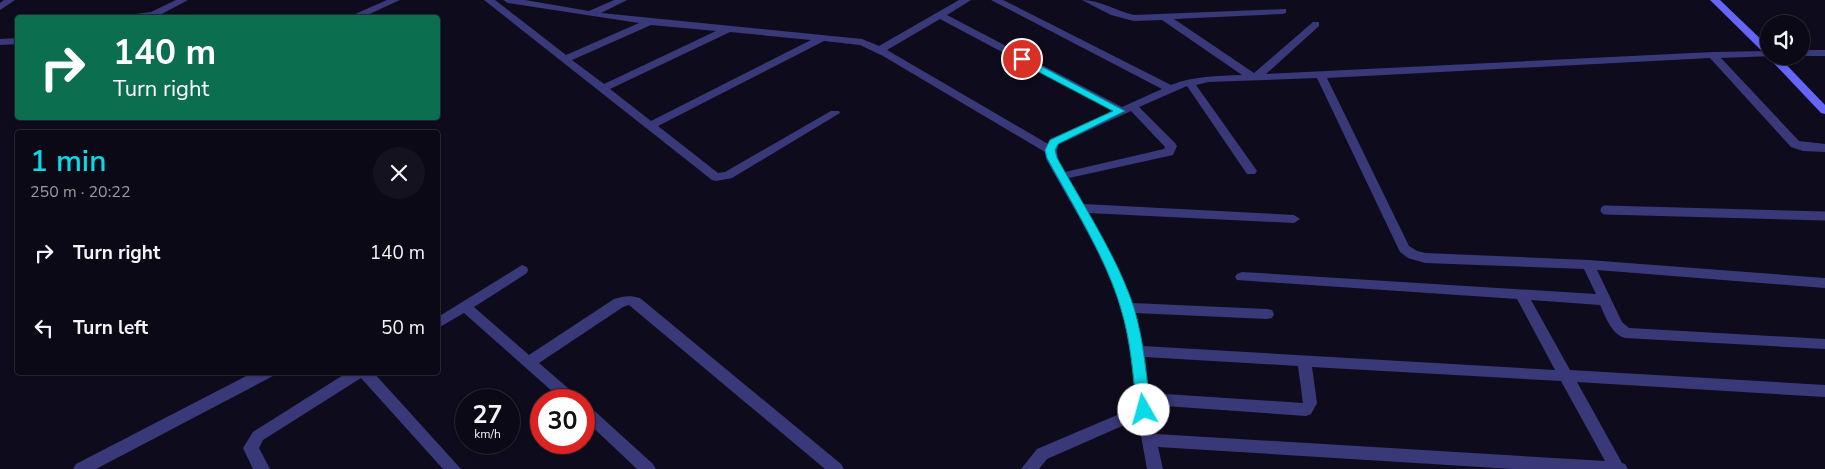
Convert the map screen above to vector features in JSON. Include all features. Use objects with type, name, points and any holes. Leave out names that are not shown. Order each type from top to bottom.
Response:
[{"type":"street","points":[[0,7],[10,0]]},
{"type":"street","points":[[153,15],[183,0]]},
{"type":"street","points":[[358,15],[395,0]]},
{"type":"street","points":[[489,0],[711,174],[722,177],[835,113]]},
{"type":"street","points":[[508,0],[589,14],[651,22],[862,42],[880,50],[1050,150],[1104,253],[1127,308],[1137,351],[1155,469]]},
{"type":"street","points":[[539,5],[549,0]]},
{"type":"street","points":[[589,14],[622,0]]},
{"type":"street","points":[[880,50],[966,0]]},
{"type":"street","points":[[996,0],[1170,89]]},
{"type":"street","points":[[1087,0],[1128,17],[1283,11]]},
{"type":"street","points":[[1715,0],[1760,45]]},
{"type":"street","points":[[939,15],[1120,111]]},
{"type":"street","points":[[1165,17],[1254,77]]},
{"type":"street","points":[[565,59],[651,22]]},
{"type":"street","points":[[1254,77],[1316,24]]},
{"type":"street","points":[[602,89],[729,29]]},
{"type":"street","points":[[650,126],[822,38]]},
{"type":"street","points":[[0,42],[15,41]]},
{"type":"street","points":[[1810,53],[1825,53]]},
{"type":"street","points":[[1050,150],[1054,142],[1120,111],[1189,82],[1254,77],[1760,54]]},
{"type":"street","points":[[1713,55],[1794,144],[1803,147],[1825,148]]},
{"type":"street","points":[[1781,65],[1825,111]]},
{"type":"street","points":[[1320,74],[1404,249],[1413,255],[1425,258],[1588,265],[1825,282]]},
{"type":"street","points":[[1189,82],[1251,171]]},
{"type":"street","points":[[1062,176],[1169,152],[1171,146],[1132,106]]},
{"type":"street","points":[[1079,208],[1294,219]]},
{"type":"street","points":[[1588,265],[1620,330],[1632,334],[1825,344]]},
{"type":"street","points":[[440,322],[522,270]]},
{"type":"street","points":[[1242,277],[1605,300]]},
{"type":"street","points":[[1521,295],[1618,469]]},
{"type":"street","points":[[529,362],[619,304],[630,300],[635,302],[836,469]]},
{"type":"street","points":[[464,306],[560,389]]},
{"type":"street","points":[[1127,308],[1267,314]]},
{"type":"street","points":[[1137,351],[1825,391]]},
{"type":"street","points":[[1029,469],[1042,454],[1144,404],[1306,410],[1310,403],[1304,361]]},
{"type":"street","points":[[81,469],[262,375]]},
{"type":"street","points":[[262,469],[255,459],[251,448],[258,436],[357,375]]},
{"type":"street","points":[[365,375],[454,469]]},
{"type":"street","points":[[595,420],[648,469]]},
{"type":"street","points":[[1150,440],[1618,469]]},
{"type":"lane","points":[[1605,210],[1825,216]]},
{"type":"route","points":[[1022,59],[1120,111],[1054,142],[1050,150],[1052,158],[1104,253],[1127,308],[1137,351],[1144,410]]}]
